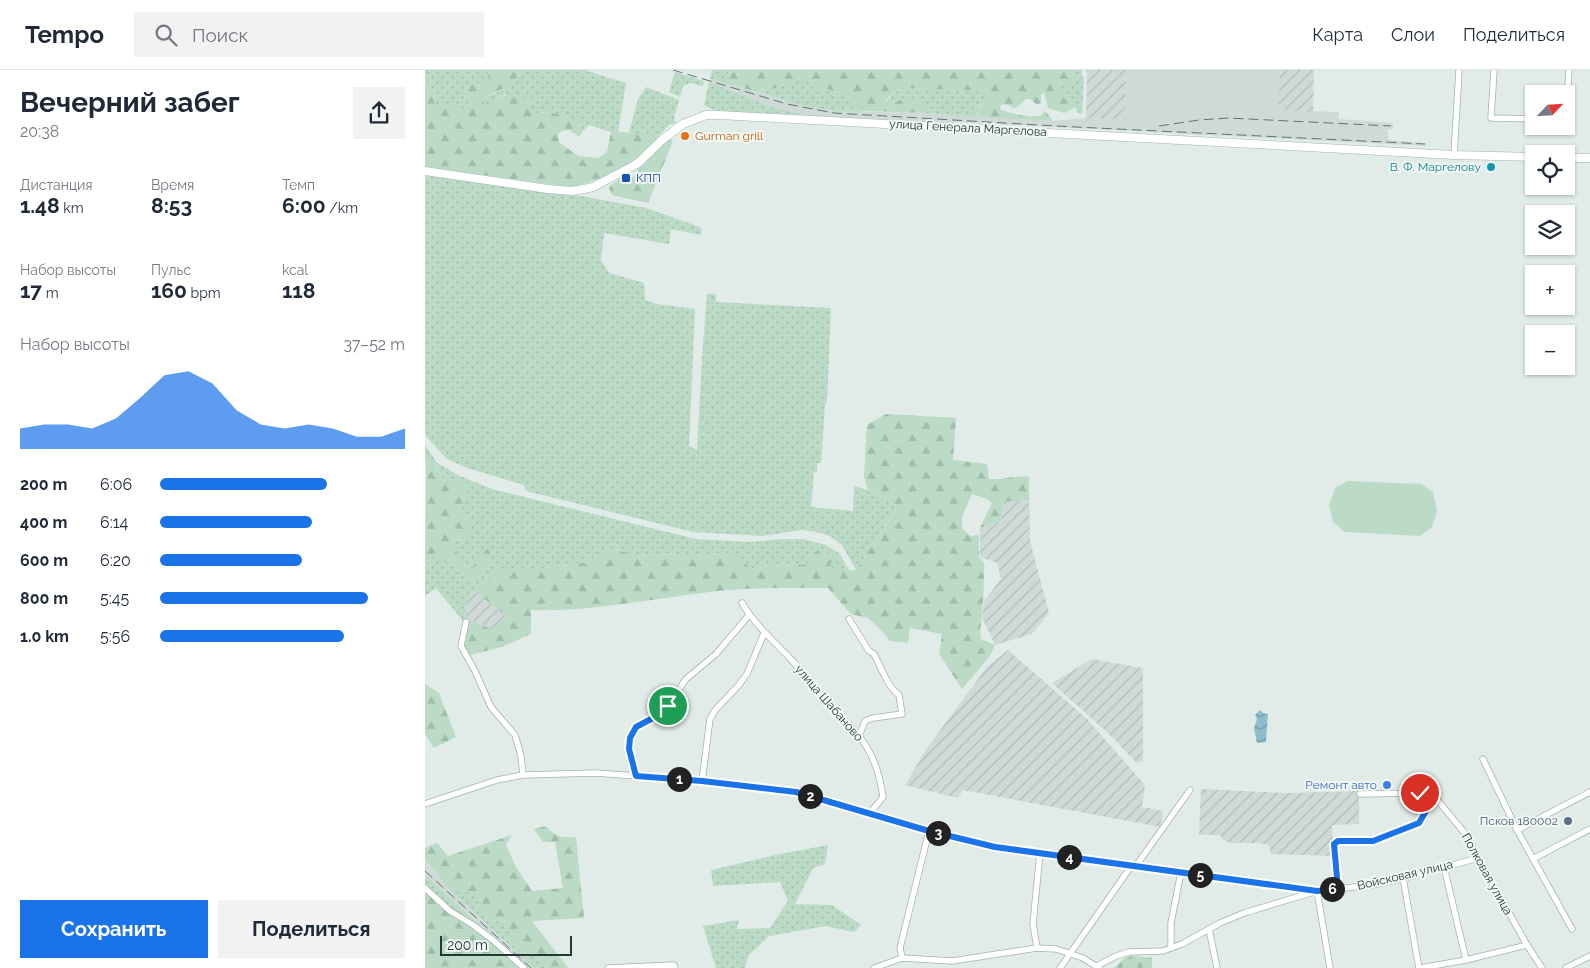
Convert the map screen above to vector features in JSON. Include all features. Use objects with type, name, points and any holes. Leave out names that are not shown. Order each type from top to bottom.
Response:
[{"type":"main road","name":"улица Генерала Маргелова","points":[[425,171],[548,189],[572,191],[584,189],[593,187],[637,164],[662,140],[683,124],[707,115],[1454,155],[1525,157]]},
{"type":"main road","points":[[1575,158],[1590,158]]},
{"type":"street","points":[[1454,155],[1459,70]]},
{"type":"street","points":[[1494,70],[1491,118],[1525,119]]},
{"type":"street","points":[[1568,85],[1569,70]]},
{"type":"street","name":"улица Шабаново","points":[[742,603],[749,615],[859,736],[872,757],[881,784],[883,797],[869,814]]},
{"type":"street","points":[[636,776],[629,749],[630,738],[636,727],[653,718],[668,706],[686,679],[716,654],[749,615]]},
{"type":"street","points":[[849,619],[869,651],[874,654],[884,675],[899,695],[902,714],[865,721],[859,736]]},
{"type":"street","points":[[467,622],[461,646],[475,671],[491,707],[515,735],[521,756],[523,775]]},
{"type":"street","points":[[702,781],[710,719],[716,709],[747,674],[764,632]]},
{"type":"street","points":[[1483,759],[1517,830],[1572,929]]},
{"type":"street","points":[[425,804],[497,780],[523,775],[596,773],[702,781],[796,792],[929,831],[995,847],[1317,891],[1330,968]]},
{"type":"street","points":[[1060,968],[1132,866],[1138,863],[1190,790]]},
{"type":"street","points":[[1517,830],[1590,792]]},
{"type":"street","points":[[1338,889],[1334,844],[1338,841],[1373,841],[1419,823],[1435,796],[1420,793],[1360,794]]},
{"type":"street","name":"Полковая улица","points":[[1435,796],[1468,837],[1527,945],[1542,968]]},
{"type":"street","points":[[1533,859],[1590,829]]},
{"type":"street","points":[[901,958],[900,948],[929,831]]},
{"type":"street","points":[[1037,948],[1033,924],[1040,853]]},
{"type":"street","name":"Войсковая улица","points":[[874,968],[901,958],[952,961],[1037,948],[1056,949],[1083,958],[1098,967],[1116,956],[1129,952],[1154,952],[1183,944],[1209,929],[1244,913],[1317,891],[1373,885],[1478,858]]},
{"type":"street","points":[[1444,867],[1466,960]]},
{"type":"street","points":[[1171,948],[1171,923],[1181,872]]},
{"type":"street","points":[[1403,878],[1419,968],[1466,960],[1527,945]]},
{"type":"street","points":[[425,888],[450,911],[493,940],[524,968]]},
{"type":"street","points":[[1209,929],[1217,968]]},
{"type":"street","points":[[1566,968],[1590,956]]},
{"type":"street","points":[[608,968],[674,965],[675,968]]},
{"type":"shaded area","points":[[1087,70],[1126,70],[1125,120],[1086,118]]},
{"type":"shaded area","points":[[1126,70],[1280,70],[1279,110],[1339,112],[1339,119],[1393,123],[1393,129],[1388,129],[1388,140],[1426,143],[1426,146],[955,122],[953,125],[834,119],[774,108],[709,82],[710,79],[805,106],[835,111],[926,113],[1053,121],[1086,118],[1125,120]]},
{"type":"shaded area","points":[[1280,70],[1314,70],[1313,112],[1278,110]]},
{"type":"shaded area","points":[[1029,500],[1030,541],[1049,613],[1032,634],[995,645],[982,618],[984,601],[1001,579],[997,563],[980,557],[980,528],[1001,521],[1004,502]]},
{"type":"shaded area","points":[[472,590],[507,617],[491,630],[477,622],[467,626],[463,621],[467,614],[466,606]]},
{"type":"shaded area","points":[[1008,650],[1087,719],[1145,785],[1142,807],[1163,811],[1160,827],[963,790],[958,798],[905,785],[927,748],[987,667]]},
{"type":"shaded area","points":[[1092,659],[1143,668],[1143,761],[1137,763],[1107,732],[1052,683]]},
{"type":"shaded area","points":[[1201,789],[1287,793],[1359,791],[1359,824],[1332,825],[1333,856],[1271,854],[1269,845],[1231,843],[1223,840],[1220,835],[1199,835]]},
{"type":"shaded area","points":[[425,862],[450,890],[534,968],[526,968],[425,875]]},
{"type":"green space","points":[[425,70],[487,70],[489,81],[482,86],[474,84],[468,93],[472,96],[473,100],[463,109],[435,105],[432,89],[425,81]]},
{"type":"green space","points":[[487,70],[524,70],[509,86],[484,97],[484,107],[506,95],[516,95],[529,102],[529,111],[533,114],[547,112],[558,114],[577,122],[583,131],[579,137],[570,130],[562,131],[558,134],[559,142],[578,156],[598,158],[607,152],[611,132],[645,133],[659,136],[642,154],[619,169],[594,180],[570,187],[425,167],[425,81],[433,89],[435,105],[463,109],[473,100],[472,96],[462,92],[463,88],[468,83],[482,86],[489,81]]},
{"type":"green space","points":[[524,70],[585,70],[626,83],[618,132],[611,132],[589,125],[583,131],[577,122],[547,112],[533,114],[505,94],[484,107],[484,97],[506,87]]},
{"type":"green space","points":[[712,70],[730,70],[726,76],[728,84],[710,79]]},
{"type":"green space","points":[[730,70],[1072,70],[1074,81],[1072,85],[1063,85],[1059,92],[1064,98],[1072,100],[1076,107],[1064,113],[1048,108],[1044,92],[1041,95],[1041,103],[1037,105],[1031,99],[1026,99],[1017,107],[1012,108],[1009,105],[1001,105],[1000,109],[1026,116],[1042,115],[1044,111],[1053,121],[980,117],[974,109],[986,103],[986,90],[903,87],[887,99],[885,103],[892,103],[905,98],[918,98],[929,110],[926,113],[867,111],[857,103],[834,91],[814,88],[809,81],[802,77],[787,85],[774,89],[766,87],[757,92],[728,84],[726,76]]},
{"type":"green space","points":[[1072,70],[1082,70],[1084,79],[1082,114],[1078,113],[1072,100],[1062,97],[1058,92],[1063,84],[1072,85],[1074,81]]},
{"type":"green space","points":[[675,72],[704,81],[703,86],[690,83],[683,86],[680,97],[669,92]]},
{"type":"green space","points":[[802,77],[809,81],[814,88],[834,91],[857,103],[867,111],[825,110],[758,92],[766,87],[774,89],[787,85]]},
{"type":"green space","points":[[709,82],[774,108],[806,115],[716,111],[704,105]]},
{"type":"green space","points":[[646,87],[679,100],[674,117],[676,123],[669,125],[659,136],[629,132],[638,99]]},
{"type":"green space","points":[[903,87],[921,89],[982,89],[987,90],[986,103],[978,106],[976,113],[980,117],[926,113],[929,110],[925,105],[907,98],[885,103],[896,91]]},
{"type":"green space","points":[[668,138],[673,141],[648,203],[612,195],[609,188],[611,185],[618,180],[630,179]]},
{"type":"green space","points":[[425,175],[587,197],[646,208],[700,227],[701,235],[671,229],[669,244],[604,233],[601,260],[609,273],[644,283],[645,300],[657,304],[695,309],[689,446],[697,450],[707,294],[716,294],[716,302],[831,308],[827,401],[825,405],[821,463],[817,463],[817,472],[814,472],[811,507],[853,511],[854,486],[868,490],[898,506],[856,570],[842,545],[830,536],[817,532],[801,530],[763,536],[693,532],[526,491],[524,485],[467,468],[447,459],[425,435]]},
{"type":"green space","points":[[886,414],[956,418],[953,460],[987,464],[989,479],[1029,477],[1029,500],[1004,502],[1001,521],[980,528],[992,503],[987,499],[972,494],[962,517],[962,528],[970,536],[979,535],[979,557],[984,563],[981,639],[995,645],[990,656],[962,689],[939,654],[942,634],[910,628],[908,643],[890,641],[868,618],[851,614],[828,588],[733,590],[617,605],[531,610],[531,634],[502,647],[470,655],[464,644],[467,626],[471,620],[491,629],[507,617],[476,592],[498,568],[544,568],[588,562],[608,548],[635,555],[728,553],[752,568],[809,564],[814,553],[820,549],[834,558],[830,564],[834,570],[856,570],[898,506],[868,490],[864,477],[867,425]]},
{"type":"green space","points":[[425,445],[437,463],[458,475],[492,489],[696,539],[751,542],[803,539],[826,545],[839,553],[849,570],[834,570],[830,564],[814,553],[810,564],[752,568],[728,553],[635,555],[608,548],[588,562],[544,568],[498,568],[476,592],[472,591],[466,606],[467,614],[463,621],[436,588],[425,596],[425,565],[436,554],[473,582],[487,549],[472,569],[463,564],[452,545],[455,540],[461,539],[467,518],[462,512],[457,478],[451,485],[444,482],[436,465],[426,460],[425,466]]},
{"type":"green space","points":[[426,460],[435,465],[444,482],[451,485],[457,478],[466,486],[468,498],[462,505],[470,527],[467,537],[455,540],[452,545],[463,564],[471,569],[487,549],[492,549],[487,568],[481,577],[473,582],[436,554],[425,565]]},
{"type":"green space","points":[[1348,481],[1421,484],[1433,492],[1437,511],[1432,527],[1420,536],[1345,532],[1333,522],[1329,505],[1335,488]]},
{"type":"green space","points":[[425,684],[439,693],[456,737],[434,748],[425,734]]},
{"type":"green space","points":[[546,826],[560,836],[576,838],[584,918],[532,921],[568,968],[546,968],[537,957],[524,952],[511,940],[506,922],[492,920],[477,907],[478,901],[475,892],[450,890],[425,861],[425,848],[437,843],[448,856],[512,835],[506,845],[516,867],[532,891],[563,888],[555,842],[543,842],[534,829]]},
{"type":"green space","points":[[828,845],[825,864],[813,868],[795,904],[832,905],[861,925],[854,932],[826,926],[769,936],[748,956],[745,968],[716,968],[703,926],[739,920],[737,929],[770,928],[788,901],[780,882],[713,886],[711,870]]},
{"type":"green space","points":[[425,875],[482,927],[451,910],[425,886]]},
{"type":"green space","points":[[459,889],[475,892],[492,920],[506,922],[524,952],[537,957],[546,968],[534,968],[450,890]]},
{"type":"green space","points":[[425,891],[456,919],[472,927],[491,941],[521,968],[425,968]]},
{"type":"green space","points":[[483,928],[526,968],[479,932]]},
{"type":"green space","points":[[1133,956],[1152,958],[1152,968],[1113,968],[1124,958]]},
{"type":"water","points":[[1260,710],[1268,714],[1266,742],[1257,743],[1254,728],[1257,719],[1255,715]]},
{"type":"railway","points":[[673,70],[787,104],[834,113],[1425,144]]},
{"type":"railway","points":[[1159,126],[1228,118],[1391,126]]},
{"type":"railway","points":[[425,871],[531,968]]},
{"type":"place","name":"Gurman grill","points":[[685,136]]},
{"type":"place","name":"В. Ф. Маргелову","points":[[1491,167]]},
{"type":"place","name":"КПП","points":[[626,178]]},
{"type":"place","name":"Ремонт авто","points":[[1387,785]]},
{"type":"place","name":"Псков 180002","points":[[1568,821]]},
{"type":"route","points":[[668,706],[653,718],[636,727],[630,738],[629,749],[636,776],[702,781],[796,792],[929,831],[995,847],[1317,891],[1338,889],[1334,844],[1345,840],[1373,841],[1419,823],[1435,796],[1420,793]]}]
